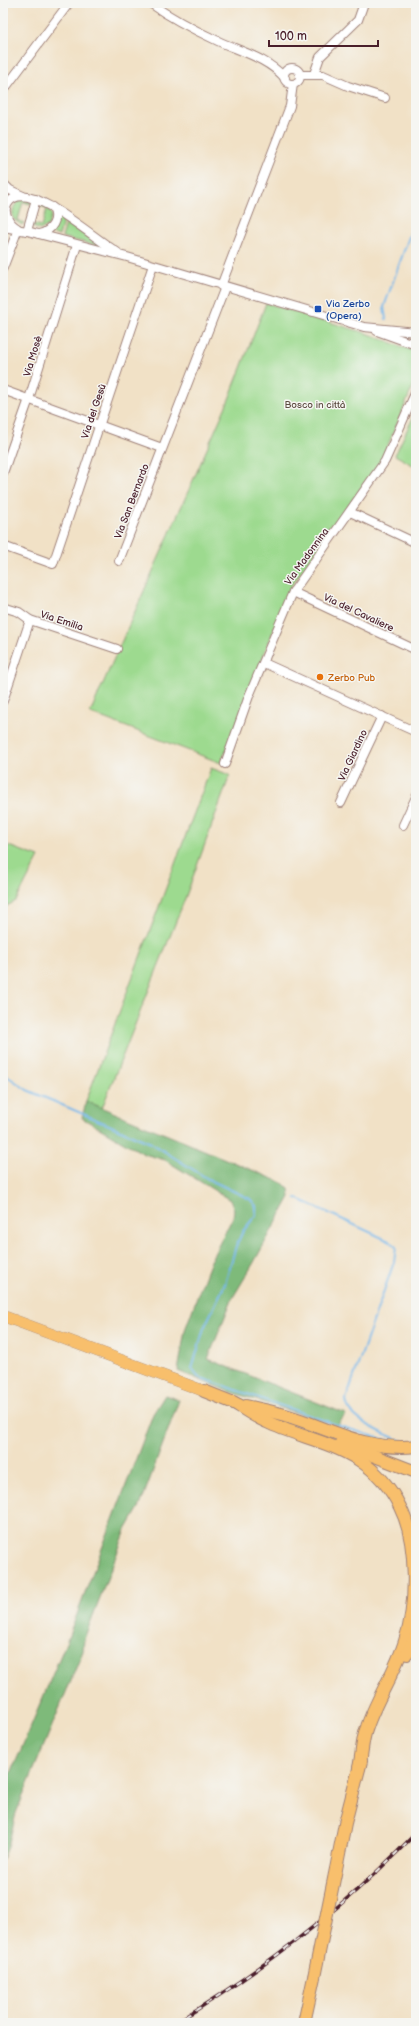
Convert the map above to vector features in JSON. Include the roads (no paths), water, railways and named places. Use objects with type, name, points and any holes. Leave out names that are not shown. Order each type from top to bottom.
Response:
[{"type":"highway","points":[[204,1391],[416,1472]]},
{"type":"highway","points":[[233,1402],[285,1415],[364,1444],[392,1447],[416,1446]]},
{"type":"highway","points":[[233,1402],[266,1422],[344,1452],[358,1459],[383,1480],[393,1494],[406,1520],[411,1551],[413,1583],[410,1622],[399,1656],[366,1728],[359,1768],[345,1823],[304,2023]]},
{"type":"highway","points":[[359,1768],[378,1714],[416,1636]]},
{"type":"main road","points":[[3,1316],[204,1391]]},
{"type":"street","points":[[3,91],[69,3]]},
{"type":"street","points":[[150,3],[167,15],[204,34],[266,61],[285,78],[288,83],[293,84],[297,82],[300,75]]},
{"type":"street","points":[[314,74],[320,57],[358,20],[364,3]]},
{"type":"street","points":[[285,78],[285,74],[290,69],[295,69],[300,75]]},
{"type":"street","points":[[300,75],[323,75],[348,86],[385,98]]},
{"type":"street","name":"Via San Bernardo","points":[[119,561],[290,106],[293,84]]},
{"type":"street","points":[[3,183],[10,190],[51,206],[110,248],[127,257]]},
{"type":"street","points":[[3,195],[4,213],[8,221],[18,229]]},
{"type":"street","points":[[4,213],[9,202],[14,198],[24,196]]},
{"type":"street","points":[[27,231],[36,199]]},
{"type":"street","points":[[39,234],[50,229],[54,223],[56,216],[51,206]]},
{"type":"street","points":[[3,227],[27,231],[127,257],[364,327],[416,345]]},
{"type":"street","points":[[3,268],[18,229]]},
{"type":"street","name":"Via Mosè","points":[[3,473],[29,399],[77,245]]},
{"type":"street","name":"Via del Gesù","points":[[3,546],[53,564],[153,265]]},
{"type":"street","points":[[364,327],[416,332]]},
{"type":"street","points":[[3,390],[162,448]]},
{"type":"street","name":"Via Madonnina","points":[[225,764],[292,592],[385,461],[416,391]]},
{"type":"street","points":[[350,512],[416,543]]},
{"type":"street","name":"Via del Cavaliere","points":[[292,592],[416,650]]},
{"type":"street","name":"Via Emilia","points":[[3,607],[19,612],[30,620],[117,649]]},
{"type":"street","points":[[3,701],[30,620]]},
{"type":"street","points":[[264,663],[416,732]]},
{"type":"street","name":"Via Giardino","points":[[341,803],[382,716]]},
{"type":"street","points":[[403,825],[416,797]]},
{"type":"waterway","points":[[386,319],[384,307],[416,217]]},
{"type":"waterway","points":[[3,1073],[27,1090],[151,1143],[208,1179],[250,1199],[256,1206],[256,1215],[243,1231],[236,1246],[225,1284],[204,1328],[192,1369],[198,1377],[346,1428],[389,1441]]},
{"type":"waterway","points":[[296,1198],[389,1241],[396,1247],[394,1262],[346,1399],[352,1413],[359,1419],[377,1430],[401,1441]]},
{"type":"railway","points":[[175,2023],[208,2003],[302,1936],[361,1886],[416,1833]]},
{"type":"place","name":"Via Zerbo (Opera)","points":[[318,309]]},
{"type":"place","name":"Zerbo Pub","points":[[320,677]]},
{"type":"park label","name":"Bosco in città","points":[[315,404]]}]
